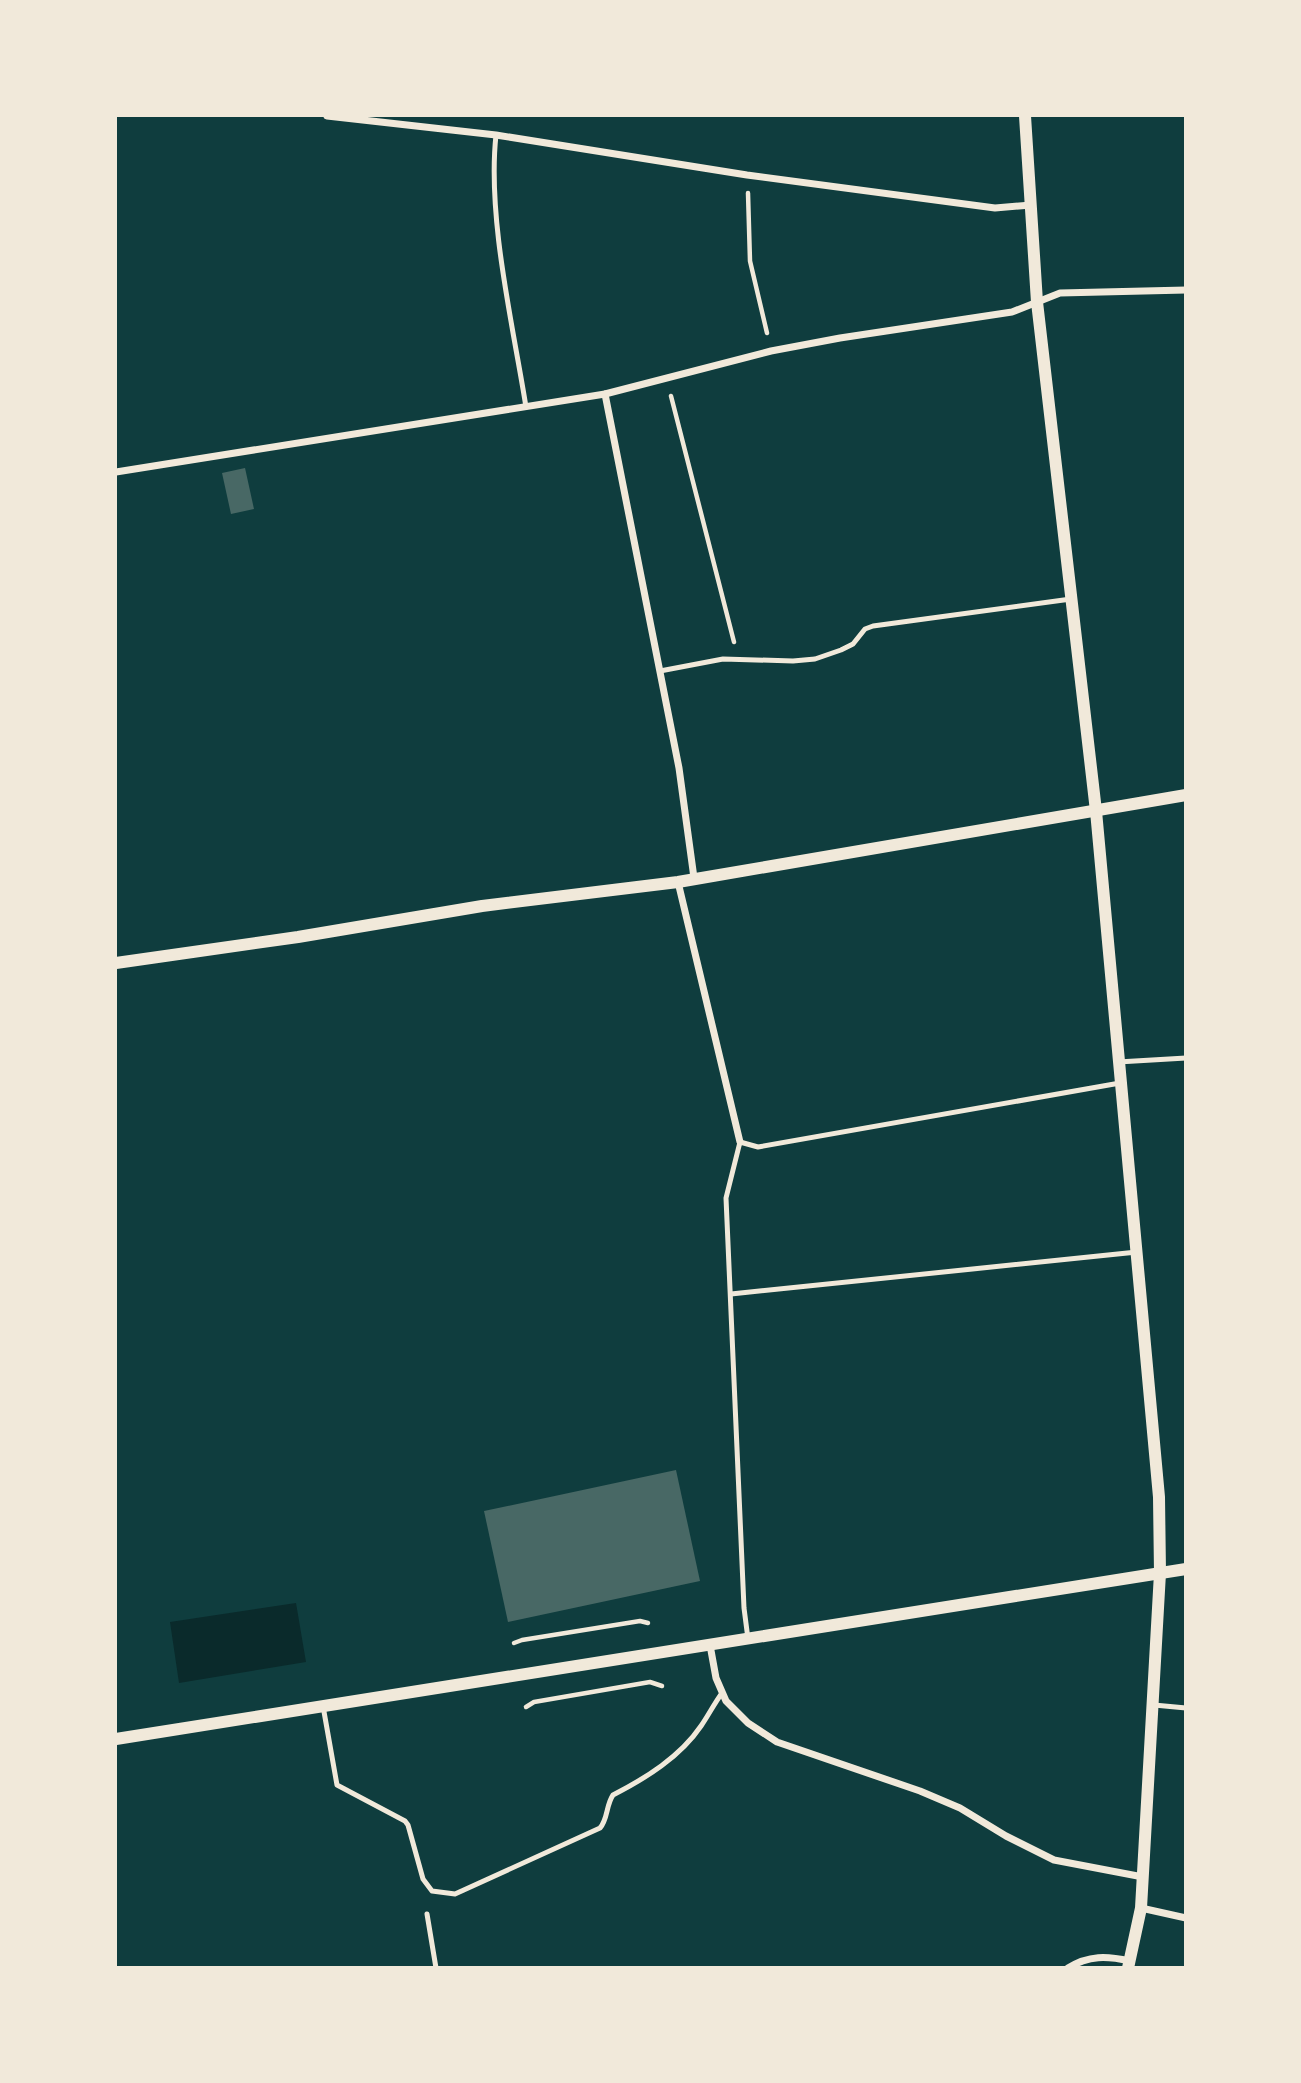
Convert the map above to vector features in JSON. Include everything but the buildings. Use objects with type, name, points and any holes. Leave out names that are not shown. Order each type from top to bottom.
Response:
[{"type":"street","points":[[327,116],[496,135],[747,174],[995,208],[1031,205]]},
{"type":"street","points":[[1025,116],[1037,302],[1096,811],[1161,1530],[1141,1908],[1129,1964],[1100,1956],[1080,1960],[1068,1968]]},
{"type":"street","points":[[116,472],[605,394],[771,351],[1012,312],[1049,296],[1073,291],[1185,290]]},
{"type":"street","points":[[605,394],[678,768],[694,878]]},
{"type":"street","points":[[116,963],[298,937],[482,906],[678,882],[1185,795]]},
{"type":"street","points":[[678,882],[740,1142]]},
{"type":"street","points":[[116,1739],[1185,1569]]},
{"type":"street","points":[[710,1645],[722,1693],[748,1723],[777,1742],[920,1791],[960,1808],[1006,1836],[1054,1860],[1143,1877]]},
{"type":"street","points":[[1141,1908],[1185,1918]]},
{"type":"lane","points":[[496,135],[497,223],[526,407]]},
{"type":"lane","points":[[660,671],[707,661],[815,659],[853,644],[865,629],[873,626],[1070,599]]},
{"type":"lane","points":[[1118,1062],[1185,1058]]},
{"type":"lane","points":[[748,1639],[743,1594],[726,1198],[740,1142],[758,1147],[1120,1083]]},
{"type":"lane","points":[[731,1294],[1137,1252]]},
{"type":"lane","points":[[323,1706],[337,1785],[405,1821],[423,1880],[432,1891],[455,1894],[600,1828],[613,1795],[651,1773],[682,1748],[700,1728],[722,1693]]},
{"type":"lane","points":[[1152,1705],[1185,1707]]},
{"type":"lane","points":[[427,1914],[436,1968]]},
{"type":"path","points":[[747,174],[750,261],[771,351]]},
{"type":"path","points":[[667,378],[739,659]]},
{"type":"path","points":[[514,1643],[640,1621],[648,1623]]},
{"type":"path","points":[[526,1707],[534,1702],[650,1682],[662,1686]]},
{"type":"water","points":[[296,1603],[306,1662],[179,1683],[170,1622]]}]
